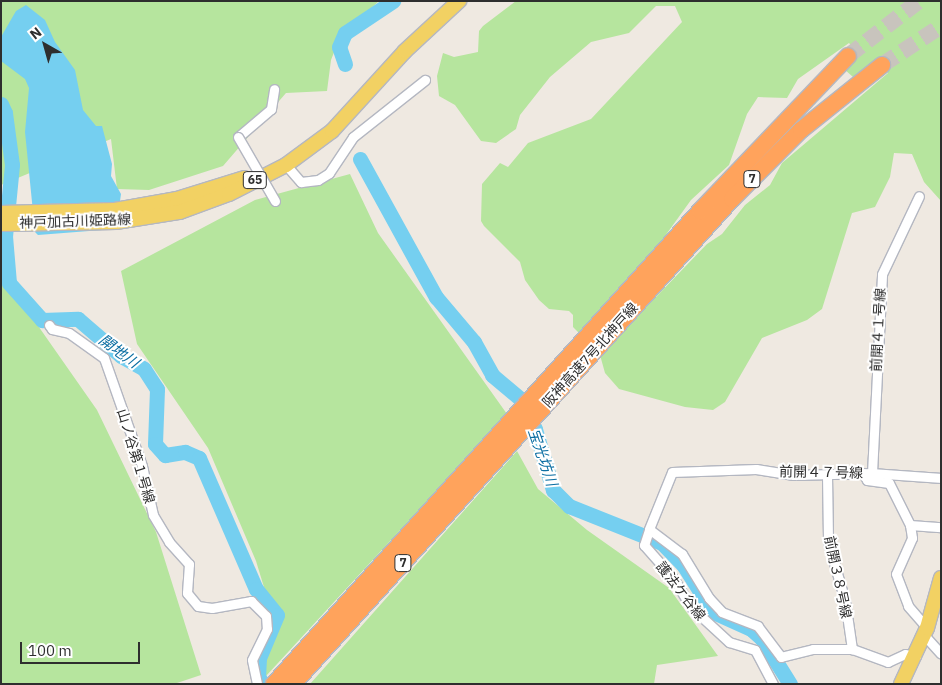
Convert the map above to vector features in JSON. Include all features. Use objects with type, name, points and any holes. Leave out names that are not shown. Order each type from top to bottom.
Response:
[{"type":"highway","name":"阪神高速7号北神戸線","points":[[630,301],[700,211],[848,56]]},
{"type":"highway","name":"阪神高速7号北神戸線","points":[[294,684],[348,614],[630,301],[784,148],[882,65]]},
{"type":"highway","name":"阪神高速7号北神戸線","points":[[274,684],[348,614]]},
{"type":"main road","name":"神戸加古川姫路線","points":[[1,224],[135,213],[180,212],[229,194],[286,165],[332,131],[354,104],[459,1]]},
{"type":"main road","name":"神戸加古川姫路線","points":[[1,213],[115,210],[135,213],[240,180],[284,157],[354,104]]},
{"type":"main road","points":[[901,684],[916,656],[941,578]]},
{"type":"street","points":[[286,165],[301,182],[318,180],[329,173],[353,137],[426,80]]},
{"type":"street","points":[[274,89],[272,109],[238,137],[275,201]]},
{"type":"street","name":"前開４１号線","points":[[868,473],[882,274],[919,196]]},
{"type":"street","name":"山ノ谷第１号線","points":[[49,325],[52,329],[69,333],[104,358],[142,466],[153,515],[169,542],[189,564],[187,593],[198,606],[225,607],[251,601],[266,616],[267,630],[252,660],[257,684]]},
{"type":"street","name":"前開４７号線","points":[[852,650],[813,649],[781,657],[758,626],[722,612],[709,598],[682,554],[649,529],[672,472],[756,470],[794,475],[868,473],[941,478]]},
{"type":"street","points":[[868,473],[867,480],[889,483],[910,525],[912,538],[896,574],[908,606],[941,654]]},
{"type":"street","name":"前開３８号線","points":[[827,475],[828,542],[845,601],[852,650]]},
{"type":"street","points":[[910,525],[941,527]]},
{"type":"street","name":"護法ケ谷線","points":[[649,530],[644,540],[644,545],[674,579],[691,607],[729,642],[755,650],[773,684]]},
{"type":"street","points":[[852,650],[881,662],[888,662],[905,654],[916,656]]},
{"type":"green space","points":[[1,1],[379,1],[340,37],[331,60],[327,91],[286,93],[223,166],[149,190],[117,189],[111,139],[1,185]]},
{"type":"green space","points":[[516,1],[941,1],[941,201],[924,182],[912,154],[894,153],[890,177],[875,207],[852,213],[822,309],[807,320],[762,338],[725,402],[713,410],[685,407],[619,389],[605,373],[600,355],[707,244],[722,234],[745,205],[770,185],[782,163],[888,73],[878,59],[853,77],[844,69],[858,54],[849,43],[798,79],[787,98],[758,97],[747,114],[729,165],[691,200],[660,243],[580,334],[573,327],[573,315],[569,311],[549,309],[539,300],[525,280],[520,262],[484,226],[481,221],[482,184],[500,163],[508,167],[528,143],[591,119],[682,22],[675,6],[656,6],[629,33],[591,42],[550,77],[520,115],[516,129],[496,143],[481,141],[455,105],[439,96],[437,76],[443,53],[454,57],[478,52],[479,31]]},
{"type":"green space","points":[[350,174],[378,233],[507,414],[266,676],[261,668],[274,620],[256,561],[208,448],[137,344],[121,271],[255,200]]},
{"type":"green space","points":[[1,247],[20,300],[97,410],[156,532],[201,675],[174,684],[1,684]]},
{"type":"green space","points":[[517,451],[538,489],[587,530],[669,588],[718,656],[657,665],[654,684],[310,684]]},
{"type":"water","points":[[26,5],[45,20],[55,42],[75,70],[83,110],[96,126],[102,126],[112,164],[111,176],[121,194],[120,201],[123,205],[102,230],[38,235],[35,232],[25,132],[29,88],[25,79],[1,61],[1,37],[16,11]]},
{"type":"waterway","name":"宝光坊川","points":[[345,64],[339,47],[345,33],[393,1]]},
{"type":"waterway","name":"開地川","points":[[1,104],[5,113],[12,165],[5,236],[9,283],[42,320],[78,319],[121,356],[144,369],[157,389],[155,444],[165,455],[185,452],[199,458],[256,589],[277,615],[259,658],[258,677],[263,684]]},
{"type":"waterway","name":"宝光坊川","points":[[360,159],[436,297],[474,342],[492,375],[521,399],[535,429],[553,490],[569,506],[662,543],[684,566],[713,612],[751,629],[762,639],[790,684]]},
{"type":"tunnel","points":[[848,56],[919,1]]},
{"type":"tunnel","points":[[882,65],[941,26]]}]
